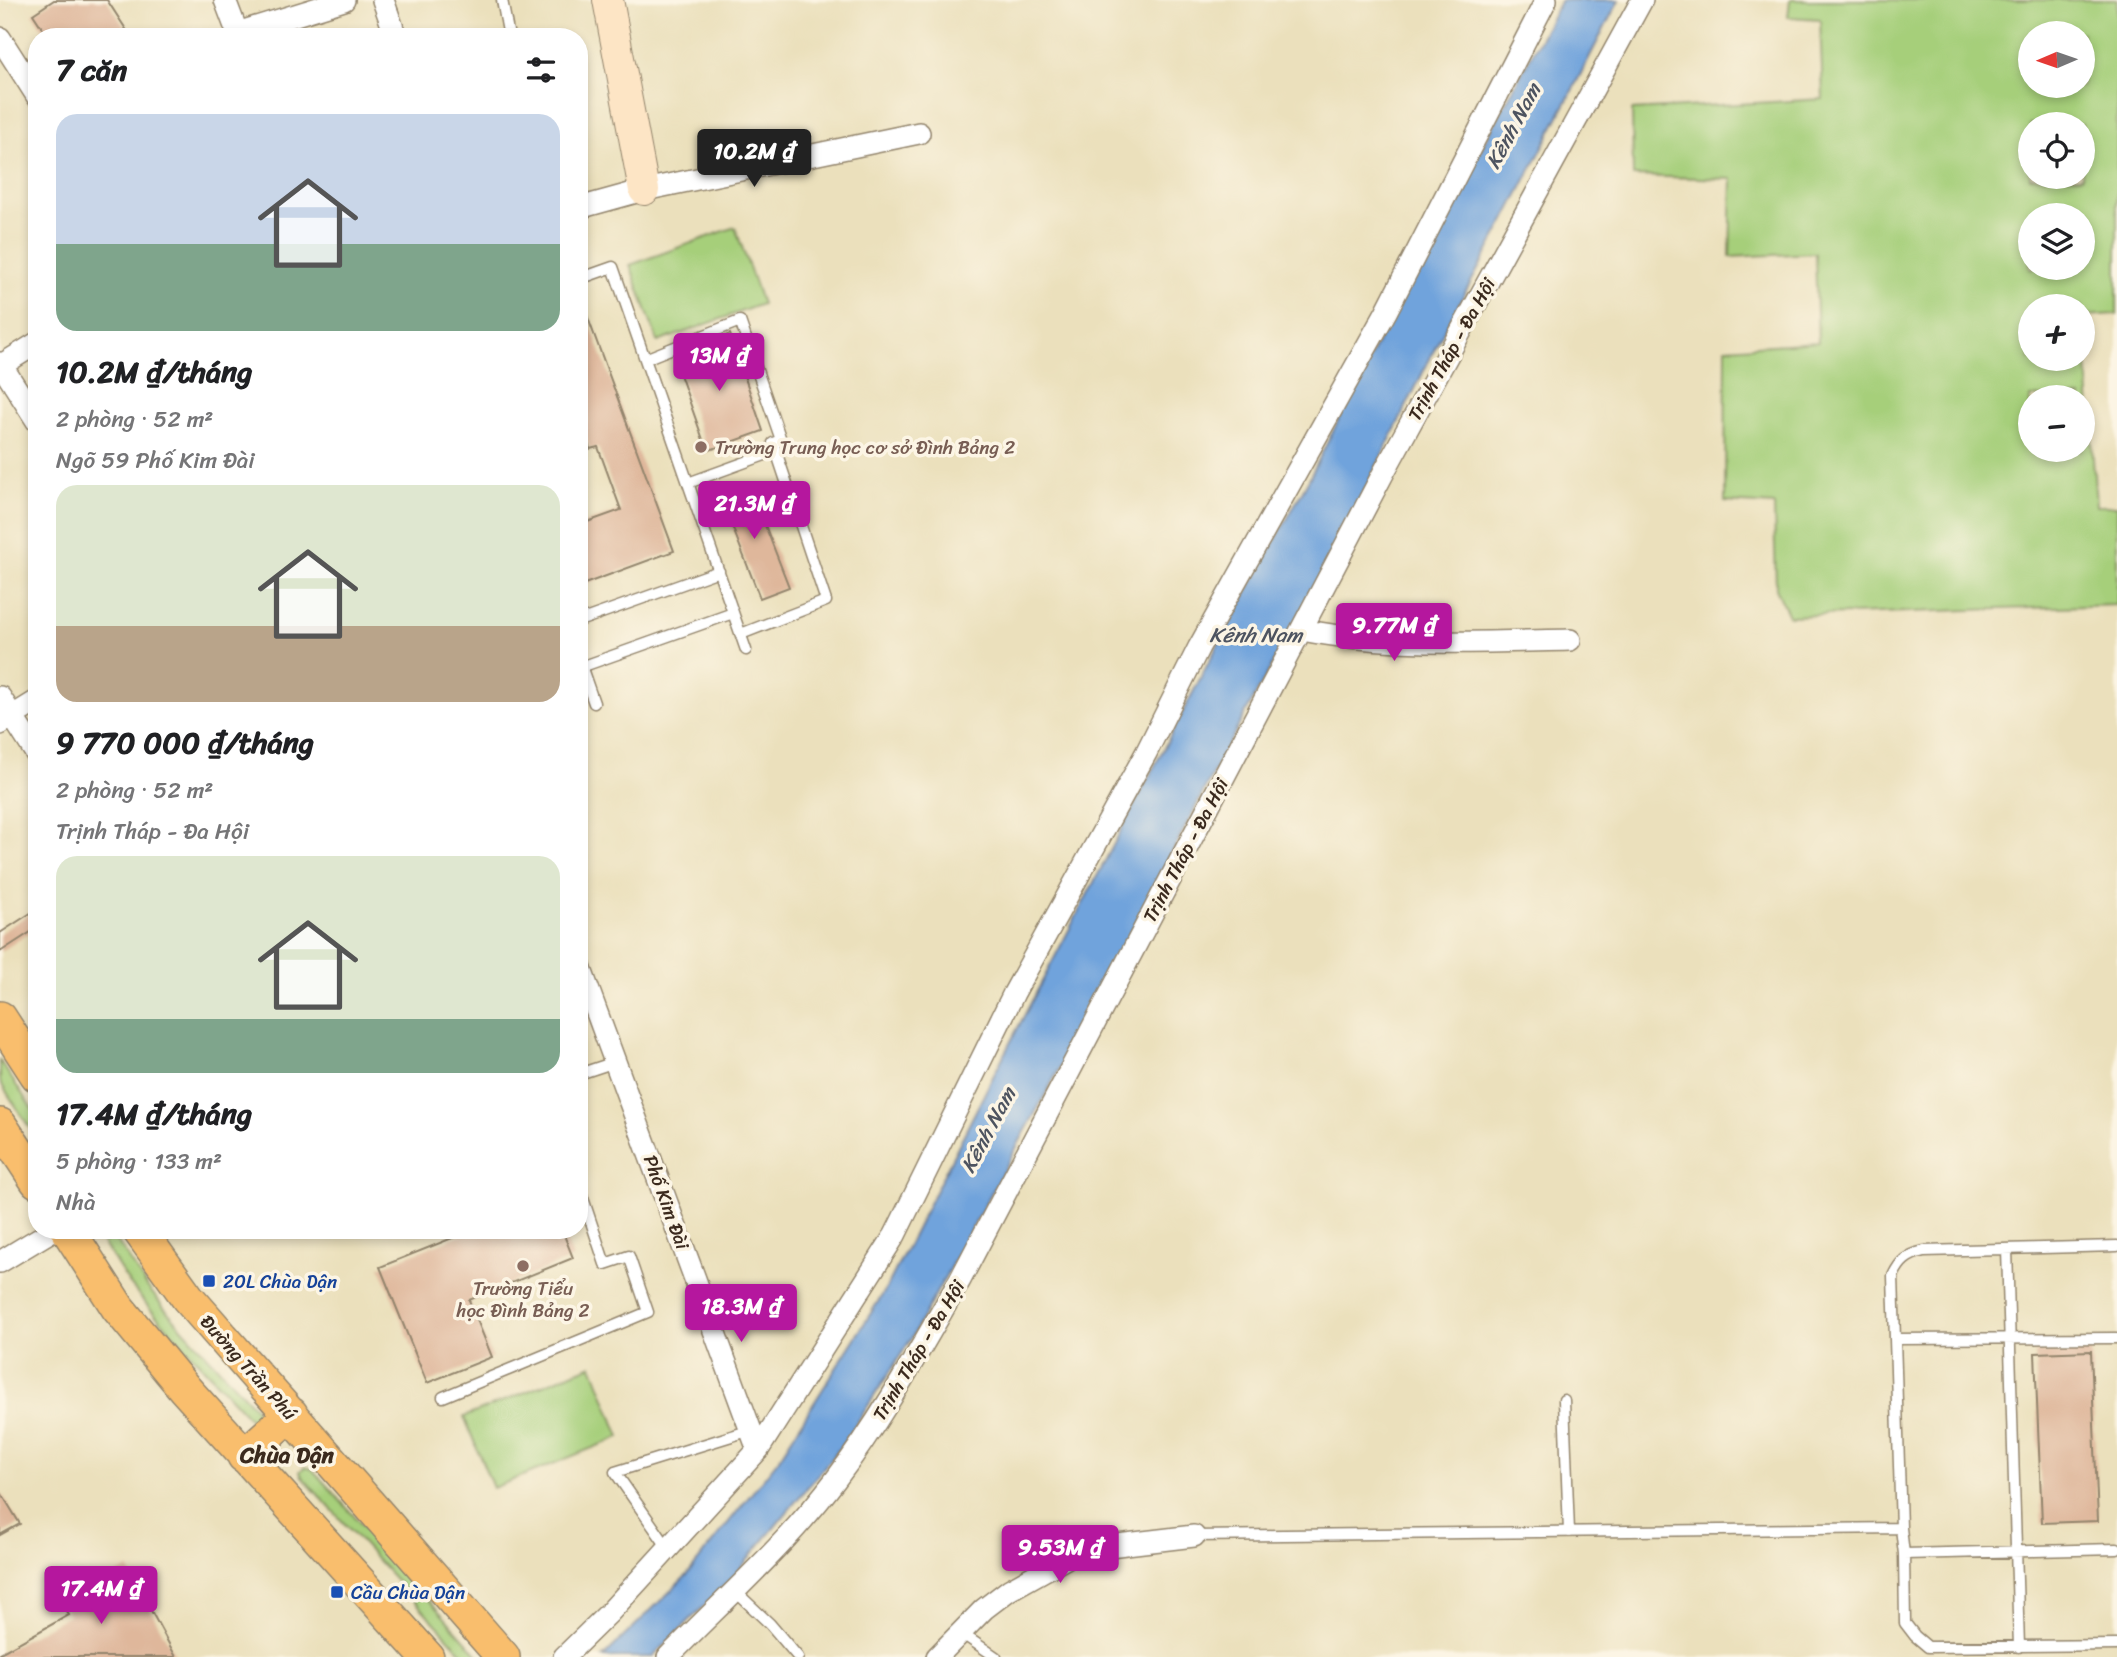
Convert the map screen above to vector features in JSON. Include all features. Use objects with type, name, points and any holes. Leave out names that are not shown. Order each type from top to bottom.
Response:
[{"type":"main road","points":[[608,0],[644,190]]},
{"type":"main road","points":[[0,1018],[28,1060]]},
{"type":"main road","points":[[0,1125],[28,1167]]},
{"type":"main road","points":[[74,1239],[118,1308],[140,1336],[427,1657]]},
{"type":"main road","name":"Đường Trần Phú","points":[[145,1239],[188,1298],[503,1657]]},
{"type":"main road","points":[[244,1455],[291,1414]]},
{"type":"street","points":[[225,0],[235,28]]},
{"type":"street","points":[[259,28],[344,0]]},
{"type":"street","points":[[383,0],[393,28]]},
{"type":"street","points":[[564,1657],[610,1612],[668,1548],[754,1440],[895,1235],[1014,993],[1146,753],[1199,647],[1386,312],[1546,0]]},
{"type":"street","name":"Trịnh Tháp - Đa Hội","points":[[668,1657],[787,1537],[836,1479],[895,1392],[960,1280],[1385,470],[1642,0]]},
{"type":"street","points":[[0,38],[28,82]]},
{"type":"street","points":[[588,206],[644,190],[919,133]]},
{"type":"street","points":[[28,349],[1,365],[28,407]]},
{"type":"street","points":[[1302,630],[1343,638],[1398,642],[1570,640]]},
{"type":"street","points":[[0,696],[6,720],[28,745]]},
{"type":"street","points":[[6,720],[28,707]]},
{"type":"street","name":"Phố Kim Đài","points":[[588,988],[754,1440]]},
{"type":"street","points":[[0,1262],[38,1239]]},
{"type":"street","points":[[937,1657],[984,1609],[1009,1590],[1075,1553],[1092,1548],[1194,1536]]},
{"type":"lane","points":[[502,0],[507,28]]},
{"type":"lane","points":[[588,276],[612,267],[746,650]]},
{"type":"lane","points":[[645,359],[740,321],[781,440],[773,443],[826,601],[740,634]]},
{"type":"lane","points":[[688,483],[776,451]]},
{"type":"lane","points":[[588,618],[719,571]]},
{"type":"lane","points":[[588,661],[733,613]]},
{"type":"lane","points":[[588,686],[594,703]]},
{"type":"lane","points":[[588,1071],[615,1062]]},
{"type":"lane","points":[[443,1396],[648,1312],[629,1256],[605,1264],[588,1213]]},
{"type":"lane","points":[[2117,1245],[1924,1251],[1910,1254],[1899,1264],[1893,1276],[1905,1623],[1928,1647],[2117,1645]]},
{"type":"lane","points":[[2007,1249],[2019,1647]]},
{"type":"lane","points":[[1895,1339],[2117,1338]]},
{"type":"lane","points":[[1564,1401],[1569,1532]]},
{"type":"lane","points":[[668,1548],[615,1472],[754,1440]]},
{"type":"lane","points":[[1194,1536],[1901,1528]]},
{"type":"lane","points":[[1904,1554],[2117,1549]]},
{"type":"lane","points":[[734,1590],[770,1624],[798,1657]]},
{"type":"lane","points":[[961,1633],[996,1657]]},
{"type":"green space","points":[[1790,0],[2117,0],[2117,314],[2095,315],[2095,294],[2018,294],[2018,371],[2087,371],[2088,385],[2018,385],[2018,462],[2093,462],[2096,506],[2117,506],[2117,605],[1789,616],[1776,589],[1774,505],[1725,502],[1726,348],[1818,342],[1815,253],[1730,257],[1732,179],[1633,176],[1632,110],[1823,99],[1820,19],[1788,17]]},
{"type":"green space","points":[[735,227],[762,304],[658,342],[630,265]]},
{"type":"green space","points":[[0,1061],[28,1103],[28,1125],[0,1082]]},
{"type":"green space","points":[[101,1239],[116,1239],[165,1309],[257,1410],[257,1419],[251,1420],[129,1283]]},
{"type":"green space","points":[[592,1365],[620,1437],[493,1488],[464,1417]]},
{"type":"green space","points":[[305,1467],[312,1469],[480,1657],[466,1657],[302,1477],[300,1471]]},
{"type":"water","name":"Kênh Nam","points":[[1561,0],[1619,0],[1503,224],[1440,338],[1333,555],[1222,756],[1071,1048],[911,1339],[844,1443],[735,1575],[653,1657],[603,1657],[687,1575],[778,1460],[886,1289],[1011,1041],[1212,656],[1309,479],[1384,329]]},
{"type":"building","points":[[54,0],[107,0],[125,28],[42,28],[33,14]]},
{"type":"building","points":[[588,318],[674,551],[588,583],[588,522],[621,510],[598,447],[590,449]]},
{"type":"building","points":[[730,334],[763,431],[707,451],[676,363],[682,361],[679,354]]},
{"type":"building","points":[[749,484],[789,587],[760,598],[720,495]]},
{"type":"building","points":[[28,915],[28,934],[0,952],[0,933]]},
{"type":"building","points":[[450,1239],[566,1239],[573,1258],[469,1300],[492,1357],[427,1383],[380,1267]]},
{"type":"building","points":[[2091,1351],[2098,1521],[2042,1523],[2035,1353]]},
{"type":"building","points":[[0,1491],[20,1524],[0,1535]]},
{"type":"building","points":[[128,1568],[176,1657],[0,1657],[0,1653],[69,1615],[63,1603]]},
{"type":"place","name":"Trường Trung học cơ sở Đình Bảng 2","points":[[701,447]]},
{"type":"place","name":"Trường Tiểu học Đình Bảng 2","points":[[523,1266]]},
{"type":"place","name":"20L Chùa Dận","points":[[209,1281]]},
{"type":"place","name":"Cầu Chùa Dận","points":[[337,1592]]},
{"type":"district","name":"Chùa Dận","points":[[287,1455]]}]
